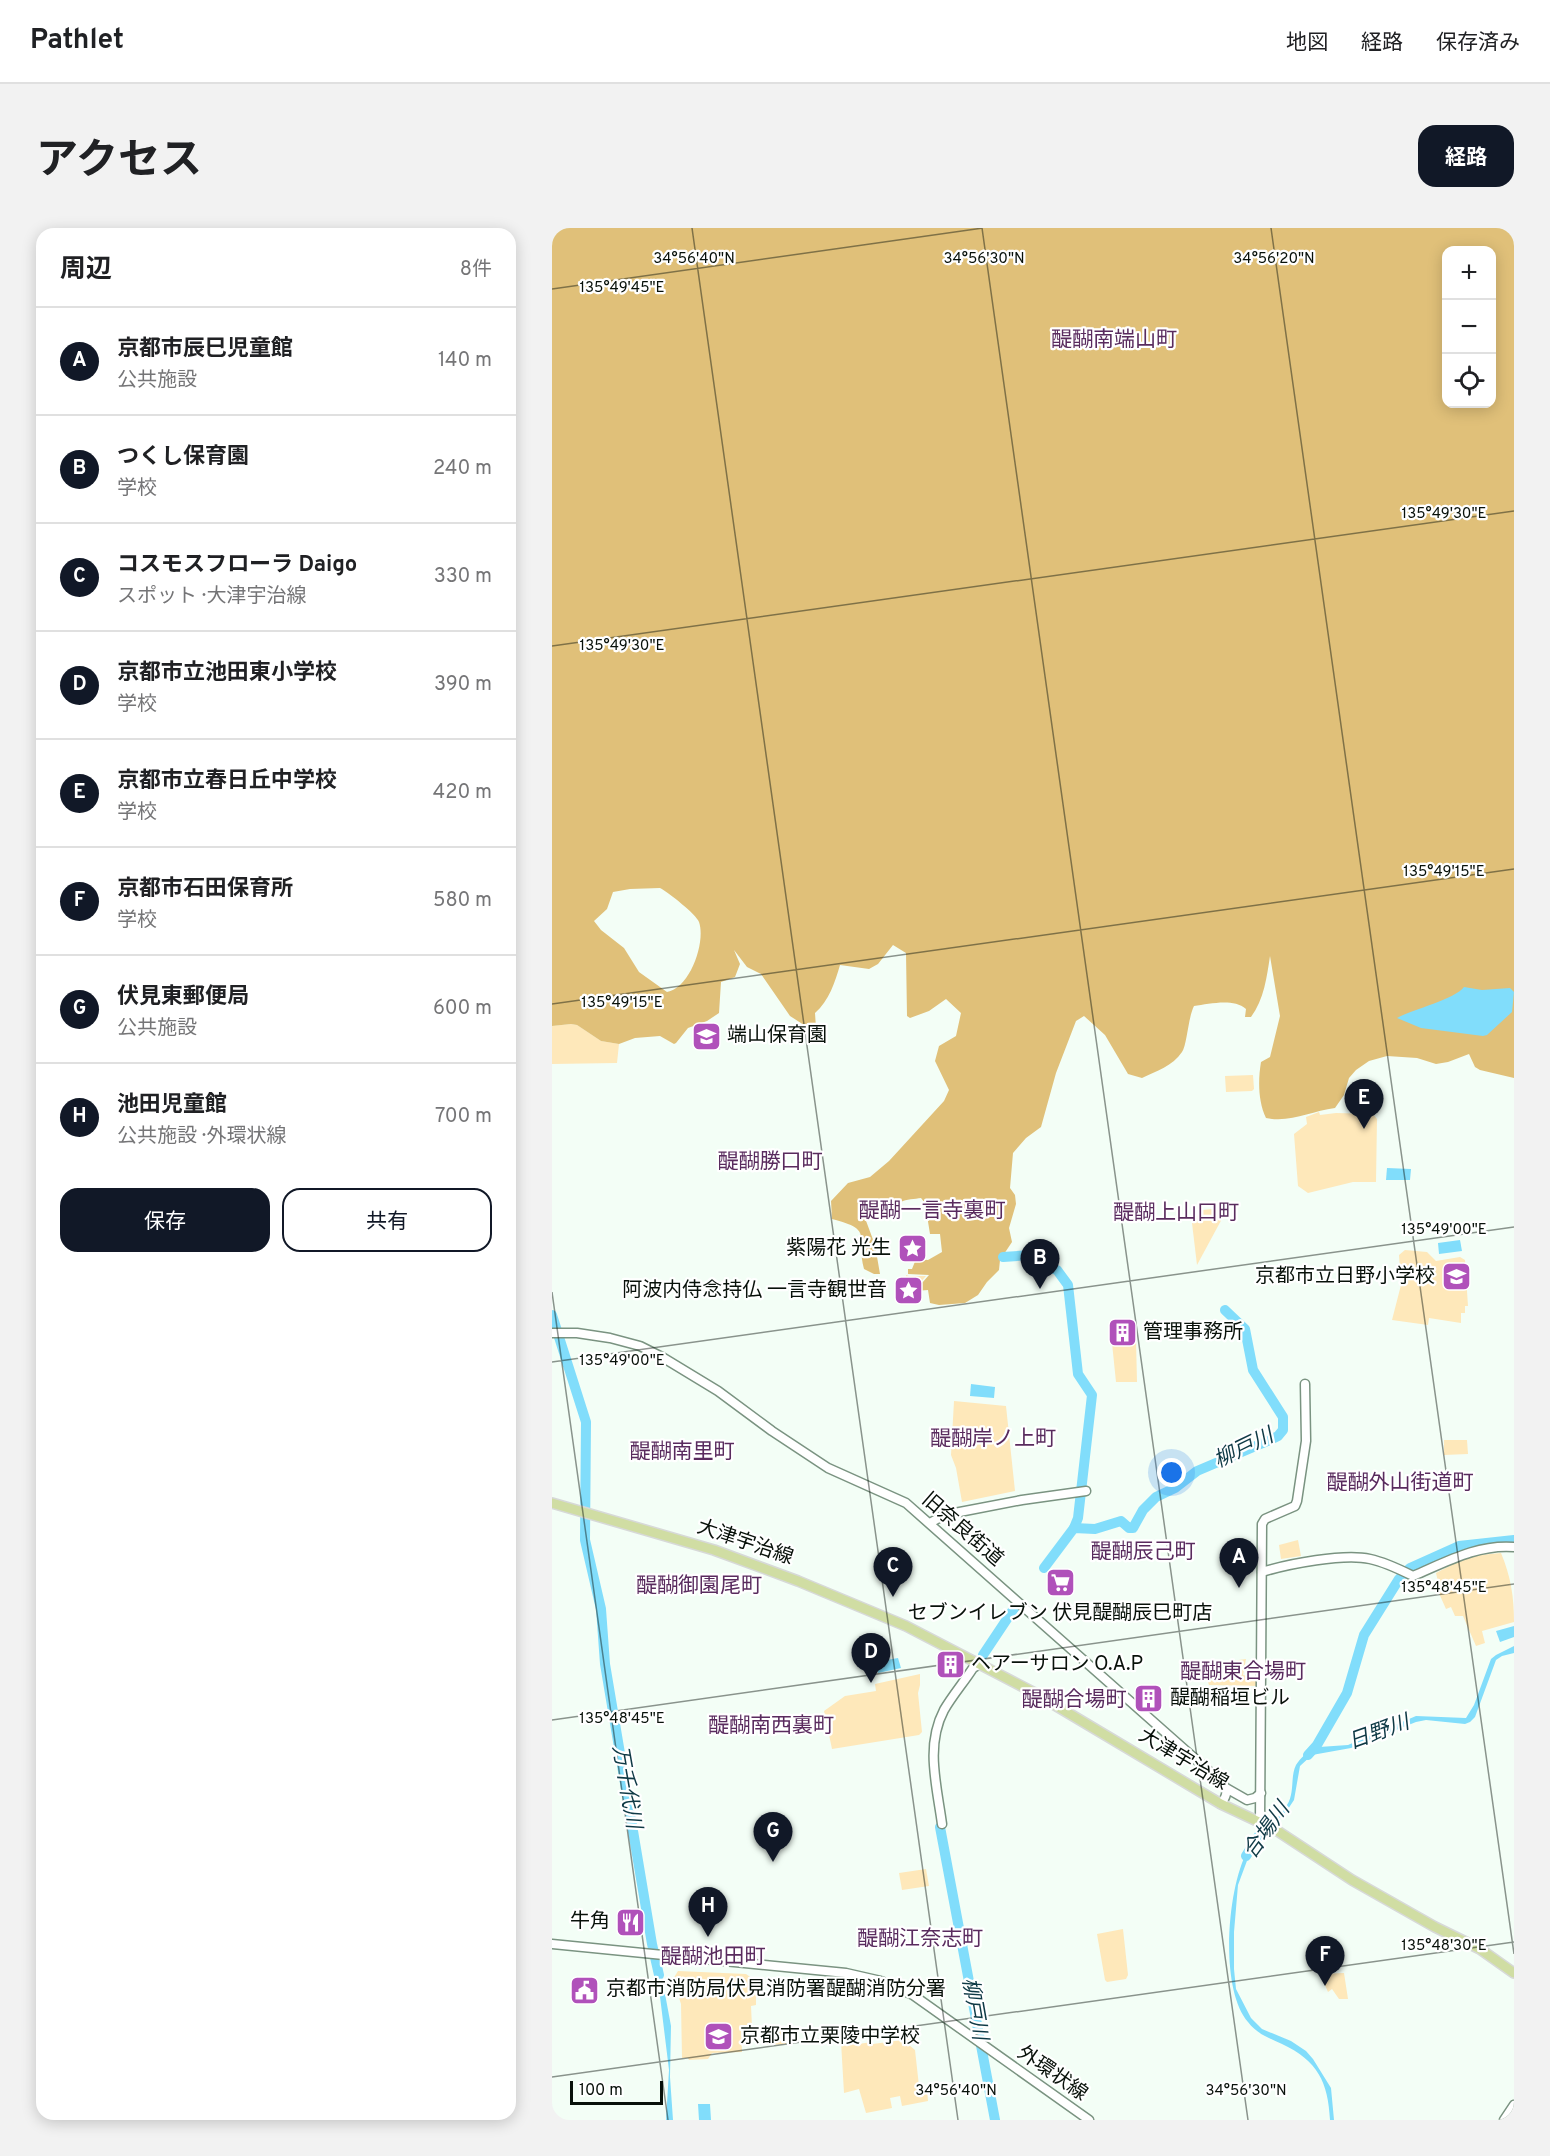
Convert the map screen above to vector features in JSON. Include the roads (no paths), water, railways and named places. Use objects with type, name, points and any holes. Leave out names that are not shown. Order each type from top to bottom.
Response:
[{"type":"main road","name":"大津宇治線","points":[[552,1503],[714,1550],[798,1581],[906,1626],[1065,1710],[1221,1804],[1266,1826],[1352,1880],[1435,1927],[1480,1949],[1514,1973]]},
{"type":"street","name":"旧奈良街道","points":[[556,1333],[577,1333],[620,1341],[640,1346],[662,1356],[718,1391],[772,1431],[828,1468],[906,1503],[1145,1712],[1226,1788]]},
{"type":"street","points":[[1266,1826],[1261,1793],[1262,1524],[1265,1519],[1295,1506],[1297,1501],[1306,1442],[1305,1384]]},
{"type":"street","points":[[930,1523],[944,1515],[1039,1497],[1082,1492]]},
{"type":"street","points":[[1262,1572],[1283,1566],[1345,1558],[1369,1558],[1415,1576],[1465,1553],[1502,1546],[1514,1547]]},
{"type":"street","points":[[942,1824],[933,1761],[935,1737],[944,1710],[973,1668],[980,1664]]},
{"type":"street","points":[[1226,1788],[1247,1800],[1261,1793]]},
{"type":"street","points":[[1221,1804],[1227,1796],[1226,1788]]},
{"type":"street","name":"外環状線","points":[[552,1944],[846,1973],[881,1981],[912,1995],[1089,2120]]},
{"type":"street","points":[[1504,2120],[1514,2105]]},
{"type":"water","points":[[1464,987],[1482,990],[1510,988],[1514,992],[1512,1012],[1483,1036],[1421,1028],[1397,1018],[1452,996]]},
{"type":"water","points":[[1387,1168],[1411,1169],[1410,1180],[1386,1180]]},
{"type":"water","points":[[1460,1240],[1462,1251],[1439,1254],[1438,1243]]},
{"type":"water","points":[[971,1384],[995,1387],[994,1398],[970,1396]]},
{"type":"water","points":[[1514,1626],[1514,1637],[1500,1642],[1496,1631]]},
{"type":"water","name":"日野川","points":[[1514,1646],[1514,1653],[1496,1660],[1475,1717],[1470,1722],[1465,1724],[1426,1720],[1416,1722],[1351,1748],[1312,1755],[1300,1766],[1294,1800],[1251,1850],[1238,1885],[1234,1932],[1236,1989],[1251,2018],[1262,2029],[1291,2041],[1313,2059],[1331,2088],[1334,2120],[1330,2120],[1327,2094],[1319,2074],[1312,2065],[1294,2051],[1255,2030],[1239,2007],[1233,1986],[1229,1938],[1235,1888],[1241,1867],[1252,1844],[1287,1805],[1296,1765],[1315,1745],[1319,1747],[1348,1745],[1416,1716],[1466,1718],[1474,1705],[1491,1659]]},
{"type":"water","points":[[898,1658],[901,1668],[878,1673],[876,1662]]},
{"type":"water","points":[[627,1790],[671,2026],[670,2077],[673,2120],[666,2120],[669,2070],[656,1964]]},
{"type":"water","points":[[698,2104],[710,2104],[711,2120],[699,2120]]},
{"type":"waterway","points":[[1003,1257],[1030,1255],[1040,1258],[1043,1266],[1057,1270],[1068,1285],[1078,1374],[1092,1395],[1078,1518],[1074,1528]]},
{"type":"waterway","name":"柳戸川","points":[[1044,1568],[1074,1528],[1095,1529],[1121,1521],[1129,1528],[1133,1528],[1143,1510],[1156,1497],[1175,1488],[1197,1471],[1270,1440],[1283,1430],[1283,1417],[1253,1370],[1245,1329],[1225,1310]]},
{"type":"waterway","name":"万千代川","points":[[552,1315],[586,1422],[585,1540],[601,1609],[605,1664],[659,1975]]},
{"type":"waterway","name":"合場川","points":[[1308,1755],[1317,1745],[1347,1693],[1364,1635],[1399,1579],[1410,1568],[1459,1546],[1514,1540]]},
{"type":"waterway","name":"柳戸川","points":[[983,1655],[1017,1604]]},
{"type":"waterway","name":"合場川","points":[[1246,1856],[1260,1834],[1274,1822]]},
{"type":"waterway","name":"柳戸川","points":[[940,1827],[995,2120]]},
{"type":"place","name":"端山保育園","points":[[706,1036]]},
{"type":"place","name":"京都市立春日丘中学校","points":[[1364,1129]]},
{"type":"place","name":"紫陽花 光生","points":[[912,1249]]},
{"type":"place","name":"京都市立日野小学校","points":[[1456,1277]]},
{"type":"place","name":"つくし保育園","points":[[1040,1289]]},
{"type":"place","name":"阿波内侍念持仏 一言寺観世音","points":[[908,1291]]},
{"type":"place","name":"管理事務所","points":[[1122,1333]]},
{"type":"place","name":"セブンイレブン 伏見醍醐辰巳町店","points":[[1060,1583]]},
{"type":"place","name":"京都市辰巳児童館","points":[[1239,1588]]},
{"type":"place","name":"コスモスフローラ Daigo","points":[[893,1597]]},
{"type":"place","name":"ヘアーサロン O.A.P","points":[[950,1665]]},
{"type":"place","name":"京都市立池田東小学校","points":[[871,1683]]},
{"type":"place","name":"醍醐稲垣ビル","points":[[1149,1699]]},
{"type":"place","name":"伏見東郵便局","points":[[773,1862]]},
{"type":"place","name":"牛角","points":[[631,1922]]},
{"type":"place","name":"池田児童館","points":[[708,1937]]},
{"type":"place","name":"京都市石田保育所","points":[[1325,1986]]},
{"type":"place","name":"京都市消防局伏見消防署醍醐消防分署","points":[[585,1990]]},
{"type":"place","name":"京都市立栗陵中学校","points":[[719,2037]]},
{"type":"district","name":"醍醐南端山町","points":[[1114,340]]},
{"type":"district","name":"醍醐勝口町","points":[[770,1162]]},
{"type":"district","name":"醍醐一言寺裏町","points":[[932,1211]]},
{"type":"district","name":"醍醐上山口町","points":[[1176,1213]]},
{"type":"district","name":"醍醐岸ノ上町","points":[[993,1439]]},
{"type":"district","name":"醍醐南里町","points":[[682,1452]]},
{"type":"district","name":"醍醐外山街道町","points":[[1400,1483]]},
{"type":"district","name":"醍醐辰己町","points":[[1143,1552]]},
{"type":"district","name":"醍醐御園尾町","points":[[699,1586]]},
{"type":"district","name":"醍醐東合場町","points":[[1243,1672]]},
{"type":"district","name":"醍醐合場町","points":[[1074,1700]]},
{"type":"district","name":"醍醐南西裏町","points":[[771,1726]]},
{"type":"district","name":"醍醐江奈志町","points":[[920,1939]]},
{"type":"district","name":"醍醐池田町","points":[[713,1957]]}]
